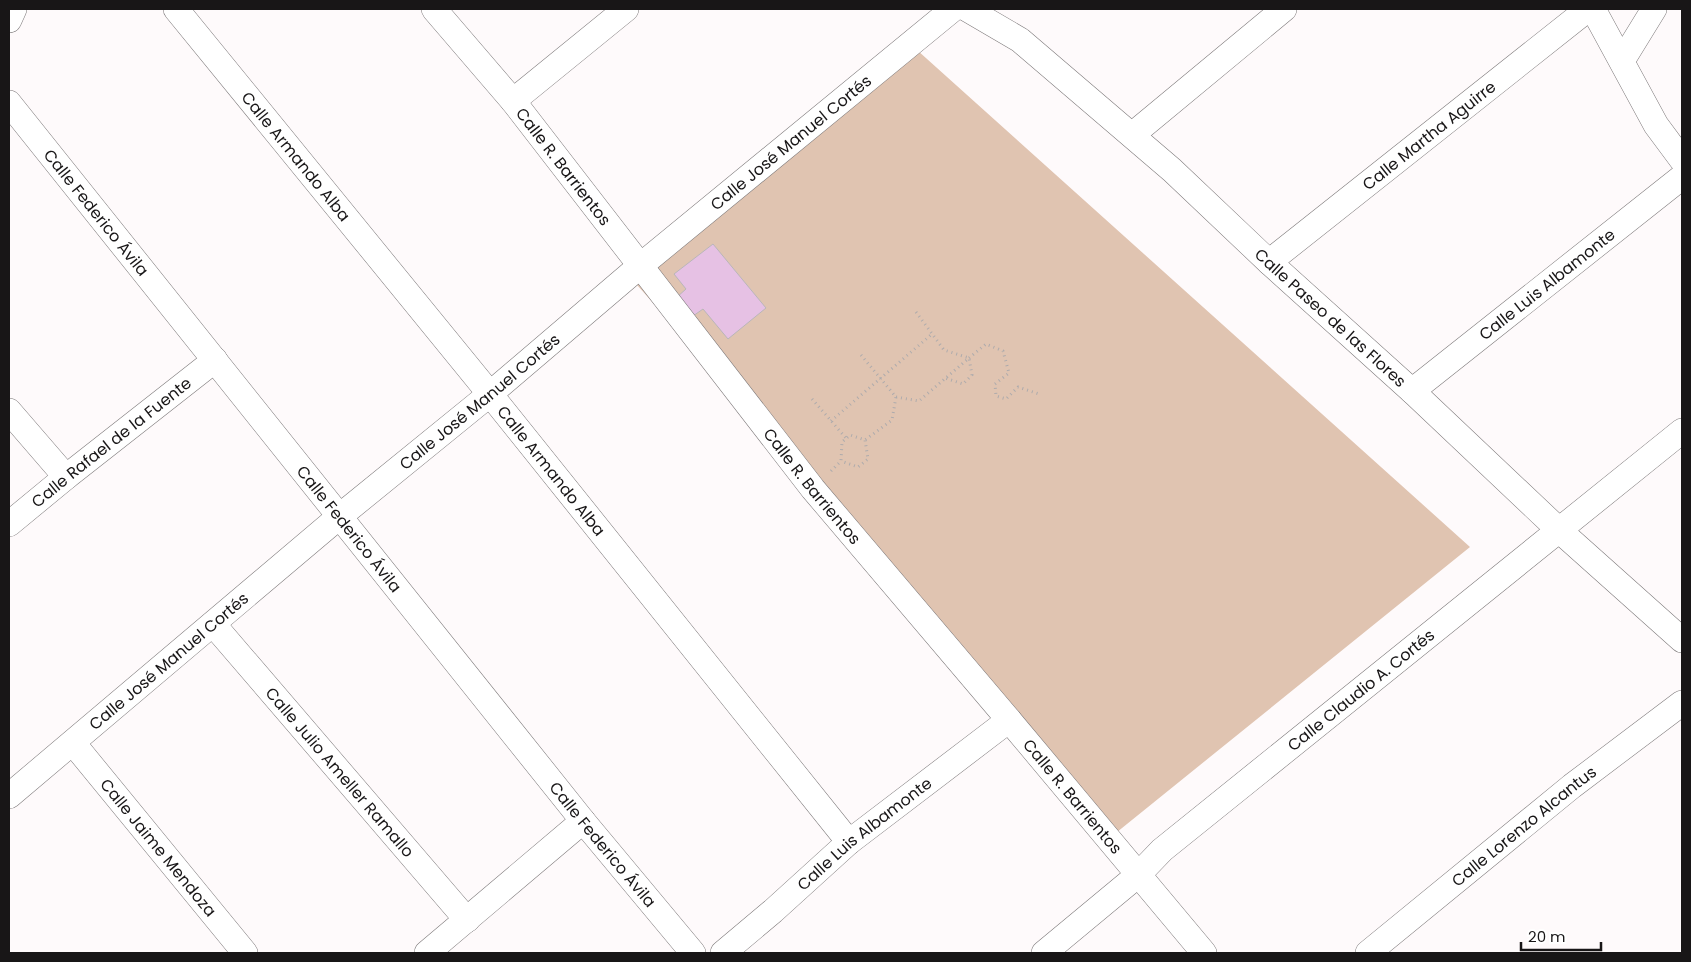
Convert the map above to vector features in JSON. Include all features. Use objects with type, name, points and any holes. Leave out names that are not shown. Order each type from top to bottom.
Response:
[{"type":"street","points":[[9,20],[14,9]]},
{"type":"street","name":"Calle Armando Alba","points":[[176,9],[490,394],[849,842]]},
{"type":"street","name":"Calle R. Barrientos","points":[[434,9],[513,101],[813,489],[1204,953]]},
{"type":"street","points":[[513,101],[626,9]]},
{"type":"street","name":"Calle José Manuel Cortés","points":[[9,796],[340,516],[490,394],[640,266],[953,9]]},
{"type":"street","name":"Calle Paseo de las Flores","points":[[967,9],[1020,40],[1172,170],[1268,262],[1412,390],[1560,531],[1682,640]]},
{"type":"street","points":[[1132,135],[1284,9]]},
{"type":"street","name":"Calle Martha Aguirre","points":[[1268,262],[1588,9]]},
{"type":"street","points":[[1592,9],[1656,124],[1682,160]]},
{"type":"street","points":[[1622,61],[1654,9]]},
{"type":"street","name":"Calle Federico Ávila","points":[[9,103],[583,821],[693,953]]},
{"type":"street","name":"Calle Luis Albamonte","points":[[1412,390],[1682,177]]},
{"type":"street","name":"Calle Rafael de la Fuente","points":[[9,524],[215,360]]},
{"type":"street","points":[[9,411],[66,477]]},
{"type":"street","name":"Calle Claudio A. Cortés","points":[[1044,953],[1138,875],[1162,850],[1560,531],[1682,430]]},
{"type":"street","name":"Calle Julio Ameller Ramallo","points":[[213,624],[467,920]]},
{"type":"street","name":"Calle Lorenzo Alcantus","points":[[1368,953],[1572,786],[1682,703]]},
{"type":"street","name":"Calle Luis Albamonte","points":[[723,953],[773,911],[849,842],[1009,720]]},
{"type":"street","name":"Calle Jaime Mendoza","points":[[73,743],[245,953]]},
{"type":"street","points":[[427,953],[583,821]]},
{"type":"path","points":[[916,312],[944,350],[969,358]]},
{"type":"path","points":[[831,421],[932,334]]},
{"type":"path","points":[[862,355],[896,397],[919,401],[986,344],[1003,350],[1009,373],[995,384],[996,396],[1006,399],[1018,387],[1039,394]]},
{"type":"path","points":[[969,358],[982,347]]},
{"type":"path","points":[[945,378],[963,384],[972,375],[969,358]]},
{"type":"path","points":[[865,440],[892,420],[896,397]]},
{"type":"path","points":[[812,399],[846,439]]},
{"type":"path","points":[[850,435],[865,440],[868,459],[858,467],[841,461],[842,442],[850,435]]},
{"type":"shaded area","points":[[907,41],[1470,547],[1101,845],[816,485],[629,276]]},
{"type":"building","points":[[713,244],[766,308],[728,339],[703,309],[693,316],[677,297],[686,289],[674,274]]}]
